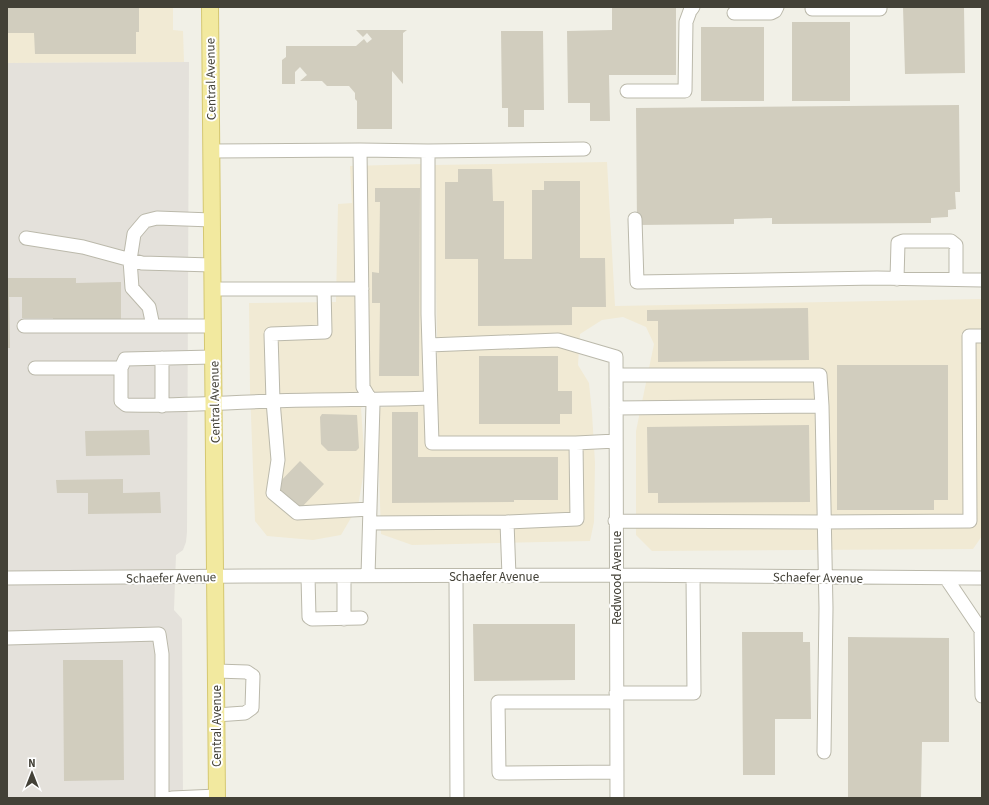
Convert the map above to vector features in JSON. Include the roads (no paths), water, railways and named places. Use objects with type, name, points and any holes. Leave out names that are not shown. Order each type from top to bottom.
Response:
[{"type":"main road","name":"Central Avenue","points":[[210,7],[217,797]]},
{"type":"street","points":[[627,91],[685,91],[686,22],[690,11],[694,7]]},
{"type":"street","points":[[734,13],[771,13],[775,11],[777,7]]},
{"type":"street","points":[[812,9],[880,9],[880,7]]},
{"type":"street","points":[[211,151],[584,149]]},
{"type":"street","points":[[360,150],[363,387],[373,404],[368,576]]},
{"type":"street","points":[[428,151],[429,345],[432,443],[616,441]]},
{"type":"street","points":[[153,326],[149,307],[132,288],[130,260],[134,234],[145,221],[157,218],[212,220]]},
{"type":"street","points":[[635,219],[637,282],[897,279],[982,280]]},
{"type":"street","points":[[26,238],[83,247],[142,263],[212,265]]},
{"type":"street","points":[[897,279],[898,243],[904,240],[951,240],[956,245],[956,279]]},
{"type":"street","points":[[324,289],[325,332],[271,334],[273,401],[278,460],[273,493],[297,513],[370,509]]},
{"type":"street","points":[[212,290],[362,289]]},
{"type":"street","points":[[24,326],[213,326]]},
{"type":"street","points":[[616,521],[970,521],[969,336],[982,336]]},
{"type":"street","name":"Redwood Avenue","points":[[429,345],[558,340],[616,357],[617,798]]},
{"type":"street","points":[[162,358],[162,406]]},
{"type":"street","points":[[213,358],[125,359],[121,368],[121,401],[126,405],[162,406],[273,401],[430,398]]},
{"type":"street","points":[[35,368],[121,368]]},
{"type":"street","points":[[616,374],[820,374],[826,608],[824,752]]},
{"type":"street","points":[[616,408],[822,406]]},
{"type":"street","points":[[370,522],[507,522],[577,520],[576,442]]},
{"type":"street","points":[[507,522],[510,576]]},
{"type":"street","name":"Schaefer Avenue","points":[[7,578],[616,575],[982,578]]},
{"type":"street","points":[[308,576],[309,617],[312,619],[361,618]]},
{"type":"street","points":[[344,576],[344,618]]},
{"type":"street","points":[[456,576],[457,798]]},
{"type":"street","points":[[617,772],[499,773],[498,702],[616,698],[694,693],[693,576]]},
{"type":"street","points":[[946,578],[981,628],[982,696]]},
{"type":"street","points":[[7,638],[159,634],[162,654],[162,798]]},
{"type":"street","points":[[216,671],[247,672],[253,676],[252,708],[245,713],[216,715]]},
{"type":"street","points":[[172,798],[217,797]]}]
